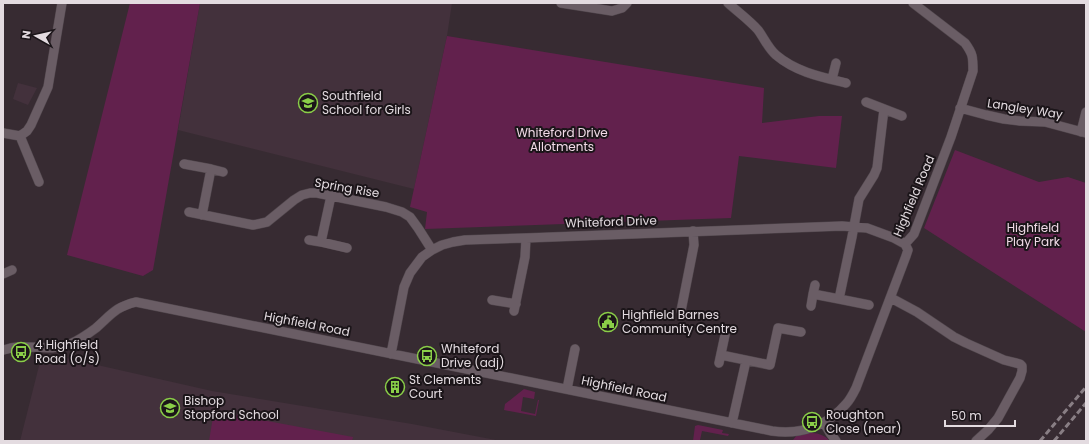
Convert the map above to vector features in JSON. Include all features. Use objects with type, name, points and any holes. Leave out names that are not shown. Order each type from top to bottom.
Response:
[{"type":"street","points":[[3,133],[20,136],[27,131],[48,87],[51,79],[62,3]]},
{"type":"street","points":[[561,3],[612,11],[622,8],[626,4]]},
{"type":"street","points":[[728,3],[756,28],[767,45],[775,54],[786,62],[799,70],[810,74],[846,83]]},
{"type":"street","name":"Highfield Road","points":[[3,350],[17,347],[47,349],[68,344],[87,335],[118,308],[126,304],[136,302],[782,432],[804,430],[824,423],[847,403],[856,388],[908,250],[905,244],[914,234],[951,137],[973,71],[971,51],[965,43],[913,3]]},
{"type":"street","points":[[832,79],[836,63]]},
{"type":"street","points":[[866,102],[902,116]]},
{"type":"street","name":"Langley Way","points":[[960,108],[1004,119],[1045,122],[1084,133]]},
{"type":"street","points":[[839,299],[859,199],[874,176],[877,168],[884,109]]},
{"type":"street","points":[[1084,133],[1086,112]]},
{"type":"street","points":[[20,136],[39,182]]},
{"type":"street","points":[[184,164],[223,172]]},
{"type":"street","points":[[202,215],[211,169]]},
{"type":"street","name":"Spring Rise","points":[[189,212],[252,225],[267,222],[302,195],[310,193],[331,196],[386,207],[402,212],[410,217],[432,250]]},
{"type":"street","points":[[321,242],[331,196]]},
{"type":"street","name":"Whiteford Drive","points":[[391,354],[406,280],[422,257],[442,245],[453,242],[465,240],[854,226],[867,228],[894,238],[905,244]]},
{"type":"street","points":[[681,311],[694,245],[693,231]]},
{"type":"street","points":[[492,300],[515,308],[525,257],[526,238]]},
{"type":"street","points":[[309,240],[348,248]]},
{"type":"street","points":[[811,306],[814,290],[839,299],[869,305]]},
{"type":"street","points":[[890,298],[918,312],[954,337],[1004,360],[1020,364],[1022,366],[1020,378],[998,418],[976,441]]},
{"type":"street","points":[[725,335],[720,359],[746,360],[770,365],[778,328],[802,332]]},
{"type":"street","points":[[567,389],[575,349]]},
{"type":"street","points":[[732,422],[746,360]]},
{"type":"street","points":[[824,423],[836,441]]},
{"type":"shaded area","name":"Southfield School for Girls","points":[[200,3],[452,3],[447,36],[414,189],[178,130]]},
{"type":"shaded area","points":[[18,83],[37,88],[28,105],[13,99]]},
{"type":"shaded area","name":"Bishop Stopford School","points":[[62,357],[212,391],[412,424],[501,441],[20,441],[41,358]]},
{"type":"green space","points":[[130,3],[200,3],[153,270],[143,276],[67,255]]},
{"type":"green space","name":"Whiteford Drive Allotments","points":[[447,36],[764,88],[762,123],[819,116],[842,116],[836,168],[739,156],[731,218],[425,229],[427,212],[410,207]]},
{"type":"green space","name":"Highfield Play Park","points":[[955,150],[1039,182],[1068,177],[1086,183],[1086,332],[924,228]]},
{"type":"green space","points":[[524,389],[535,392],[534,399],[523,397],[521,411],[535,414],[539,400],[536,416],[504,410],[505,404]]},
{"type":"green space","points":[[214,411],[353,437],[352,441],[209,441]]},
{"type":"green space","points":[[698,425],[723,430],[722,433],[729,434],[728,436],[702,431],[700,440],[706,441],[693,441],[695,426]]},
{"type":"green space","points":[[810,433],[822,435],[828,439],[828,441],[793,440],[797,435]]},
{"type":"railway","points":[[1040,441],[1086,387]]},
{"type":"railway","points":[[1054,441],[1086,403]]},
{"type":"place","name":"Southfield School for Girls","points":[[308,103]]},
{"type":"place","name":"Highfield Barnes Community Centre","points":[[608,322]]},
{"type":"place","name":"4 Highfield Road (o/s)","points":[[21,352]]},
{"type":"place","name":"Whiteford Drive (adj)","points":[[427,356]]},
{"type":"place","name":"St Clements Court","points":[[395,387]]},
{"type":"place","name":"Bishop Stopford School","points":[[170,408]]},
{"type":"place","name":"Roughton Close (near)","points":[[812,422]]}]
